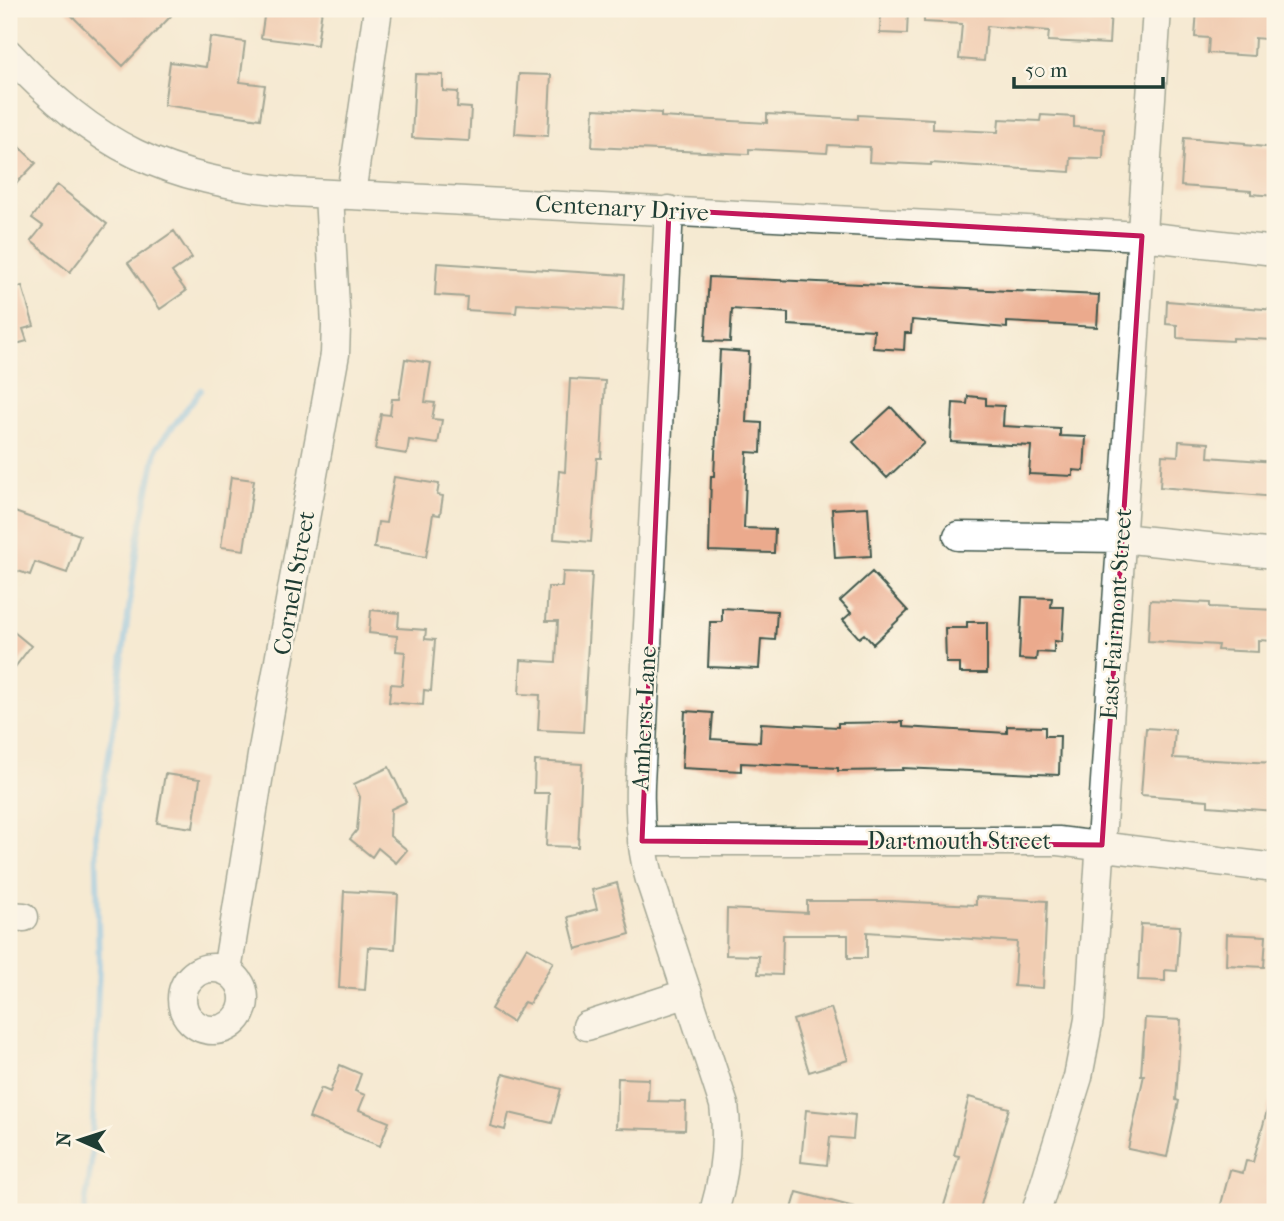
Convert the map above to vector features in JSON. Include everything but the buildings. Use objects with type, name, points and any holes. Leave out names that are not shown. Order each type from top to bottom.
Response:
[{"type":"street","name":"Cornell Street","points":[[227,971],[261,762],[335,354],[340,194],[378,9]]},
{"type":"street","name":"East Fairmont Street","points":[[1036,1212],[1083,1059],[1091,1005],[1157,9]]},
{"type":"street","name":"Centenary Drive","points":[[9,54],[38,85],[71,114],[111,141],[155,163],[192,176],[233,184],[340,194],[1142,236],[1275,251]]},
{"type":"street","name":"Amherst Lane","points":[[669,210],[640,784],[642,841],[650,880],[726,1118],[725,1158],[714,1212]]},
{"type":"street","points":[[958,536],[1121,537],[1275,554]]},
{"type":"street","name":"Dartmouth Street","points":[[642,841],[1058,841],[1275,868]]},
{"type":"street","points":[[587,1026],[688,993]]},
{"type":"highlighted area","points":[[669,210],[1142,236],[1102,845],[642,841]]},
{"type":"waterway","points":[[84,1212],[91,1166],[99,965],[96,832],[114,723],[138,539],[157,447],[201,390]]}]
